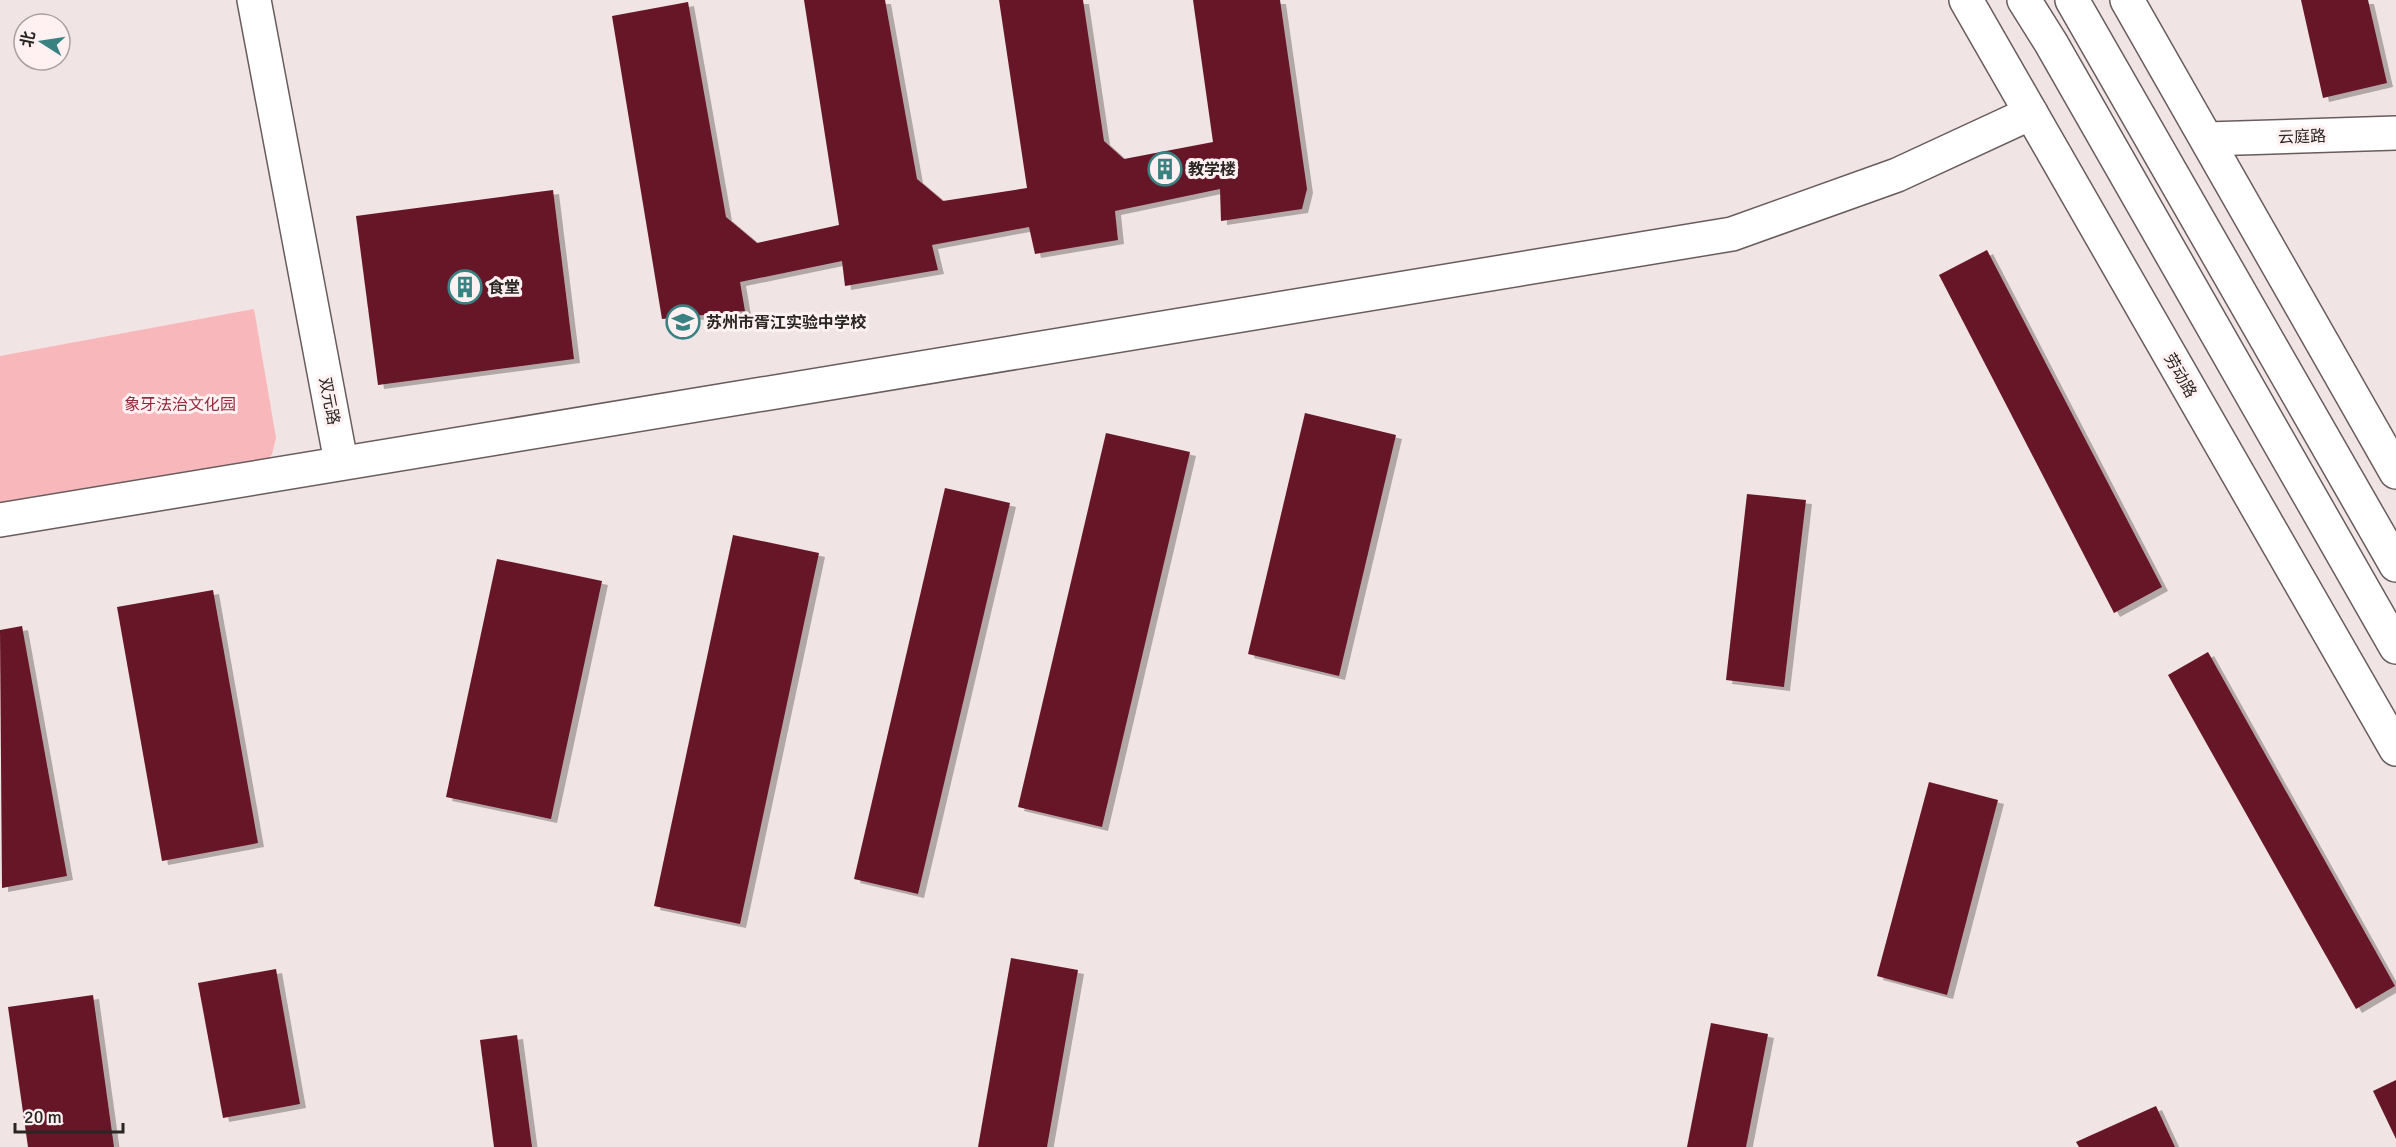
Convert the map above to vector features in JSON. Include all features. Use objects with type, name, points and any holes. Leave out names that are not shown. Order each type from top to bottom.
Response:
[{"type":"main road","name":"双元路","points":[[254,0],[341,462]]},
{"type":"main road","name":"劳动路","points":[[1966,0],[2396,749]]},
{"type":"main road","points":[[2024,0],[2051,42],[2396,647]]},
{"type":"main road","points":[[2127,0],[2396,472]]},
{"type":"main road","points":[[2079,11],[2396,566]]},
{"type":"main road","points":[[0,520],[1732,234],[1896,176],[2031,113]]},
{"type":"main road","name":"云庭路","points":[[2207,139],[2396,133]]},
{"type":"green space","name":"象牙法治文化园","points":[[254,309],[276,438],[272,454],[260,471],[0,514],[0,356]]},
{"type":"building","name":"教学楼","points":[[804,0],[885,0],[917,179],[943,201],[1027,188],[999,0],[1083,0],[1104,141],[1124,159],[1213,142],[1193,0],[1280,0],[1307,189],[1302,209],[1221,221],[1220,189],[1115,211],[1118,240],[1035,254],[1029,227],[932,245],[938,270],[845,286],[842,261],[740,282],[745,311],[662,319],[612,16],[688,2],[726,217],[757,243],[839,225]]},
{"type":"building","points":[[2301,0],[2368,0],[2387,83],[2323,98]]},
{"type":"building","name":"食堂","points":[[553,190],[574,359],[378,385],[356,216]]},
{"type":"building","points":[[1987,250],[2162,587],[2114,613],[1939,275]]},
{"type":"building","points":[[1305,413],[1396,435],[1339,676],[1248,654]]},
{"type":"building","points":[[1106,433],[1190,452],[1102,827],[1018,807]]},
{"type":"building","points":[[945,488],[1010,503],[918,894],[854,879]]},
{"type":"building","points":[[1747,494],[1806,500],[1784,687],[1726,680]]},
{"type":"building","points":[[733,535],[819,553],[740,924],[654,906]]},
{"type":"building","points":[[497,559],[602,581],[551,819],[446,797]]},
{"type":"building","points":[[213,590],[258,843],[162,861],[117,607]]},
{"type":"building","points":[[22,626],[67,876],[2,888],[0,630]]},
{"type":"building","points":[[2208,652],[2395,986],[2356,1009],[2168,675]]},
{"type":"building","points":[[1929,782],[1998,800],[1947,995],[1877,976]]},
{"type":"building","points":[[1011,958],[1078,970],[1047,1147],[978,1147]]},
{"type":"building","points":[[276,969],[300,1104],[223,1118],[198,983]]},
{"type":"building","points":[[93,995],[114,1147],[28,1147],[8,1007]]},
{"type":"building","points":[[1711,1023],[1768,1034],[1746,1147],[1687,1147]]},
{"type":"building","points":[[517,1035],[532,1147],[494,1147],[480,1040]]},
{"type":"building","points":[[2396,1080],[2396,1139],[2373,1091]]},
{"type":"building","points":[[2156,1106],[2175,1147],[2079,1147],[2076,1142]]},
{"type":"place","name":"教学楼","points":[[1165,169]]},
{"type":"place","name":"食堂","points":[[465,287]]},
{"type":"place","name":"苏州市胥江实验中学校","points":[[683,322]]}]
